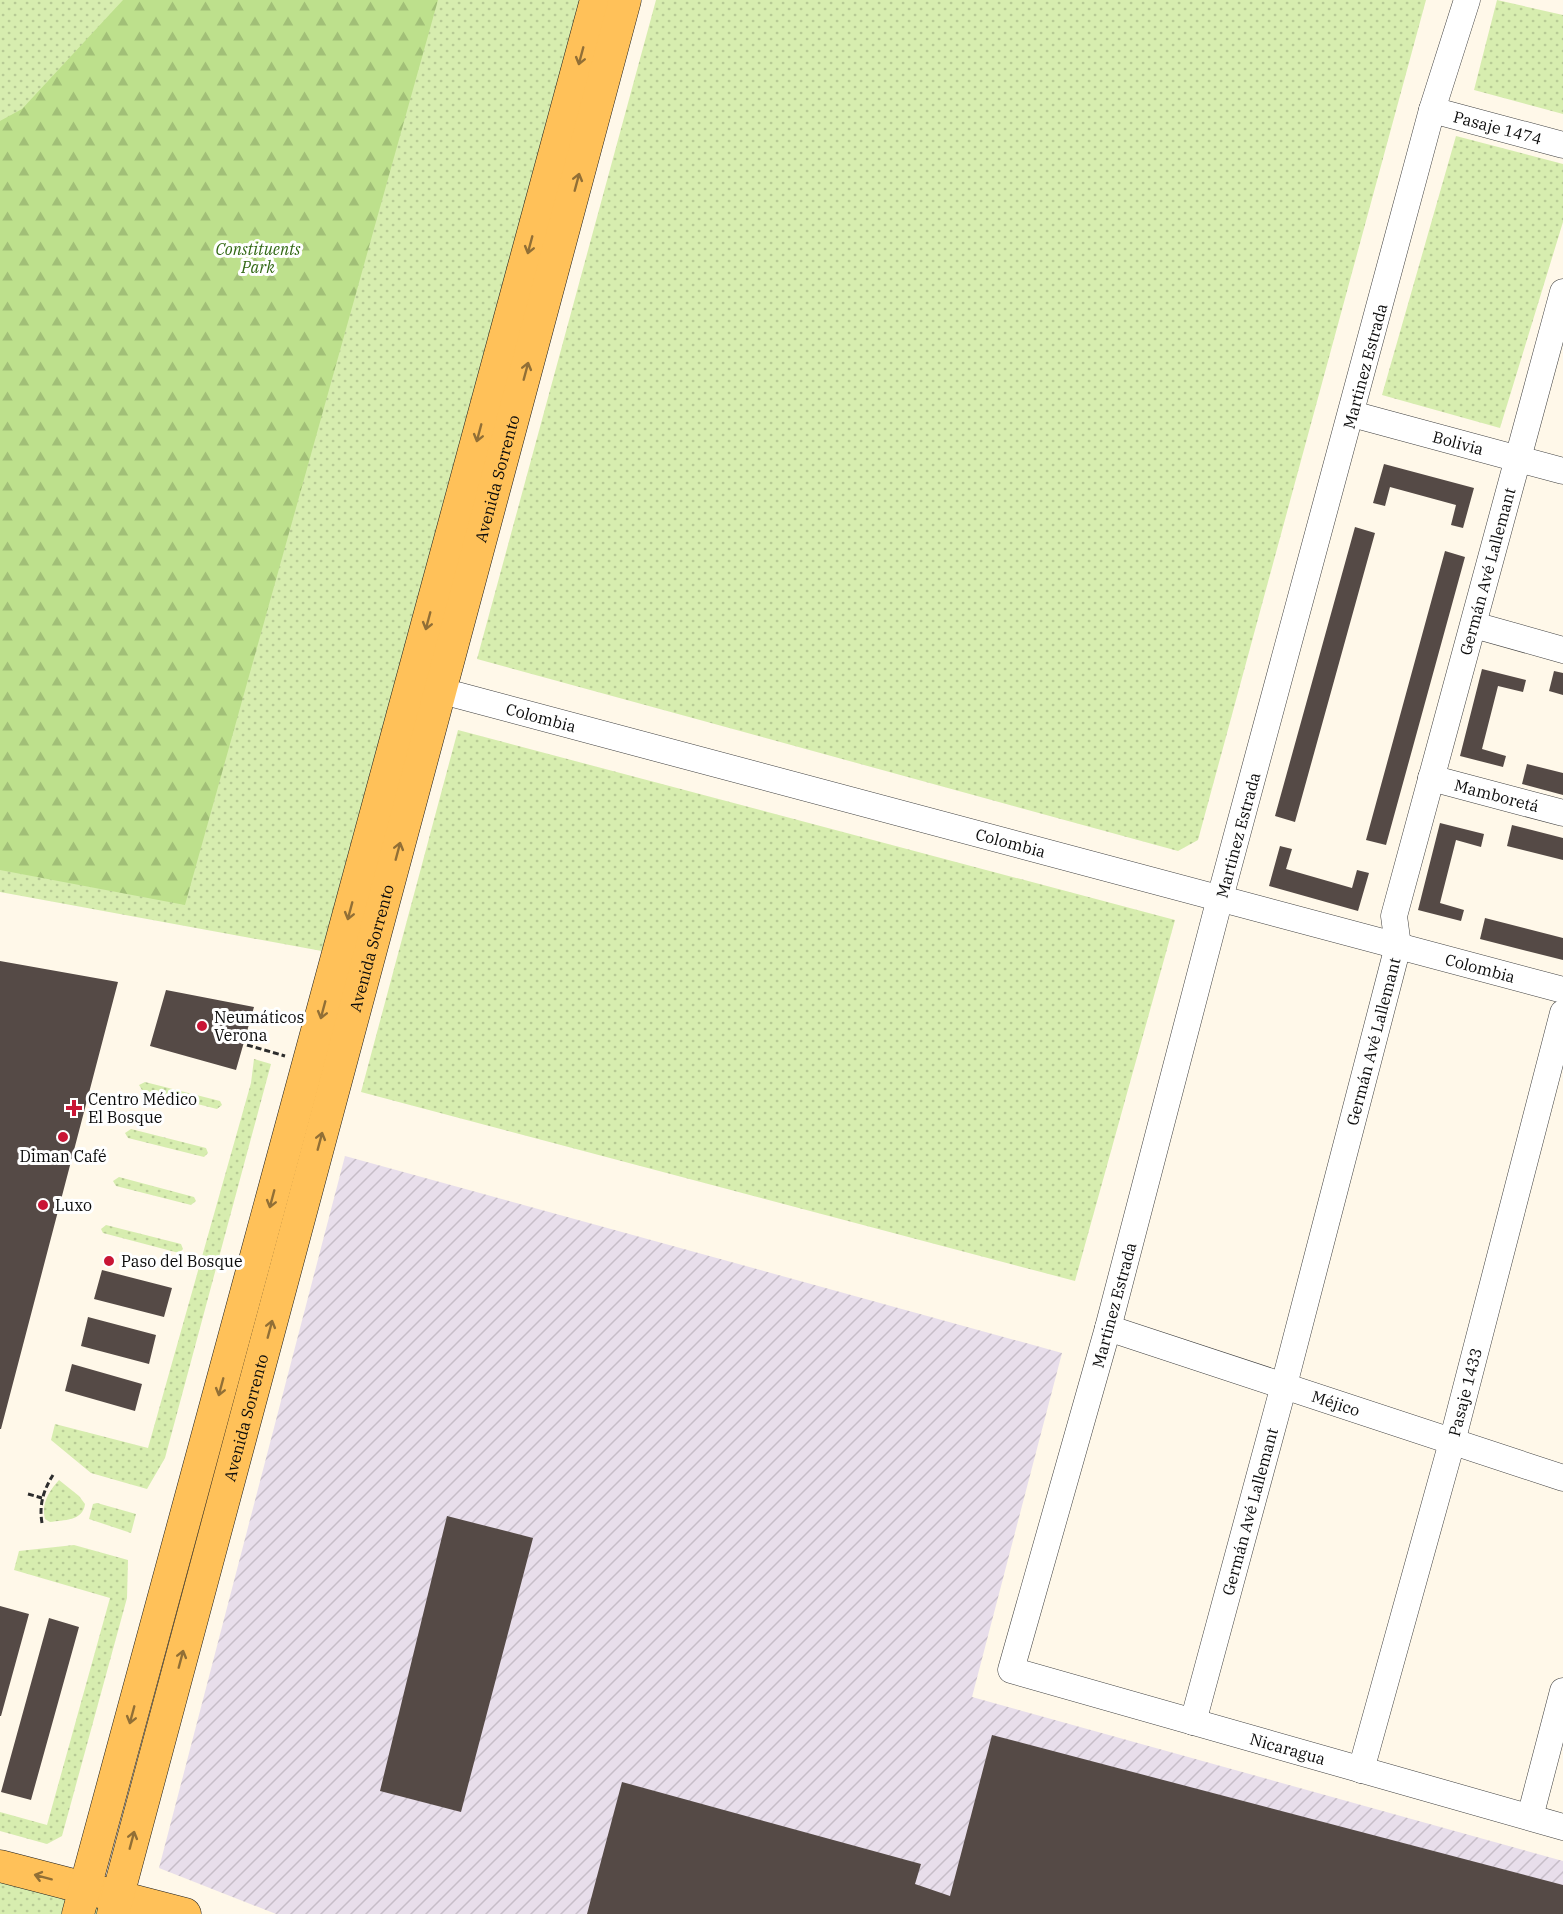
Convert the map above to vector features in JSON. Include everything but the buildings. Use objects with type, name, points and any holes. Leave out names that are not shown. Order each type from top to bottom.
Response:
[{"type":"main road","name":"Avenida Sorrento","points":[[82,1901],[596,0]]},
{"type":"main road","name":"Avenida Sorrento","points":[[115,1905],[626,0]]},
{"type":"main road","points":[[0,1866],[82,1901],[185,1914]]},
{"type":"street","name":"Martinez Estrada","points":[[1011,1670],[1108,1328],[1220,898],[1432,110],[1467,0]]},
{"type":"street","name":"Pasaje 1474","points":[[1432,110],[1563,144]]},
{"type":"street","name":"Germán Avé Lallemant","points":[[1193,1722],[1284,1385],[1398,946],[1394,916],[1562,298]]},
{"type":"street","name":"Bolivia","points":[[1352,414],[1563,471]]},
{"type":"street","points":[[1474,625],[1563,650]]},
{"type":"street","name":"Colombia","points":[[457,695],[1563,990]]},
{"type":"street","name":"Mamboretá","points":[[1431,778],[1563,813]]},
{"type":"street","name":"Pasaje 1433","points":[[1361,1770],[1452,1442],[1563,1013]]},
{"type":"street","name":"Méjico","points":[[1108,1328],[1563,1478]]},
{"type":"street","name":"Nicaragua","points":[[1011,1670],[1563,1827]]},
{"type":"street","points":[[1530,1817],[1563,1691]]},
{"type":"path","points":[[247,1045],[286,1056]]},
{"type":"path","points":[[42,1523],[40,1509],[42,1498],[45,1487],[53,1476]]},
{"type":"path","points":[[28,1494],[42,1498]]},
{"type":"shaded area","points":[[345,1156],[1062,1353],[972,1697],[1563,1861],[1563,1914],[276,1914],[159,1868]]},
{"type":"green space","name":"Constituents Park","points":[[0,0],[596,0],[338,954],[0,892]]},
{"type":"green space","name":"Constituents Park","points":[[123,0],[438,0],[185,905],[0,870],[0,121],[22,109]]},
{"type":"green space","points":[[656,0],[1426,0],[1198,840],[1178,851],[477,659]]},
{"type":"green space","points":[[1497,0],[1563,15],[1563,114],[1474,90]]},
{"type":"green space","points":[[1456,136],[1563,164],[1563,222],[1500,428],[1382,395]]},
{"type":"green space","points":[[458,730],[1175,920],[1075,1281],[361,1092]]},
{"type":"green space","points":[[254,1059],[271,1064],[165,1458],[147,1489],[91,1473],[51,1440],[55,1424],[148,1448],[251,1083]]},
{"type":"green space","points":[[145,1082],[220,1101],[222,1105],[217,1109],[142,1090],[139,1085]]},
{"type":"green space","points":[[131,1129],[206,1148],[208,1153],[204,1157],[128,1138],[125,1133]]},
{"type":"green space","points":[[119,1177],[194,1197],[196,1201],[191,1205],[116,1186],[113,1181]]},
{"type":"green space","points":[[106,1225],[181,1244],[183,1249],[179,1253],[103,1233],[101,1229]]},
{"type":"green space","points":[[59,1480],[79,1496],[85,1504],[81,1514],[77,1517],[50,1522],[45,1519],[45,1503]]},
{"type":"green space","points":[[97,1503],[136,1514],[131,1533],[89,1519],[93,1504]]},
{"type":"green space","points":[[74,1545],[128,1560],[127,1598],[62,1836],[47,1844],[0,1831],[0,1812],[47,1825],[110,1598],[14,1570],[19,1551]]},
{"type":"green space","points":[[0,1866],[185,1914],[0,1914]]},
{"type":"place","name":"Neumáticos Verona","points":[[202,1026]]},
{"type":"place","name":"Centro Médico El Bosque","points":[[74,1108]]},
{"type":"place","name":"Diman Café","points":[[63,1137]]},
{"type":"place","name":"Luxo","points":[[43,1205]]},
{"type":"place","name":"Paso del Bosque","points":[[109,1261]]}]
